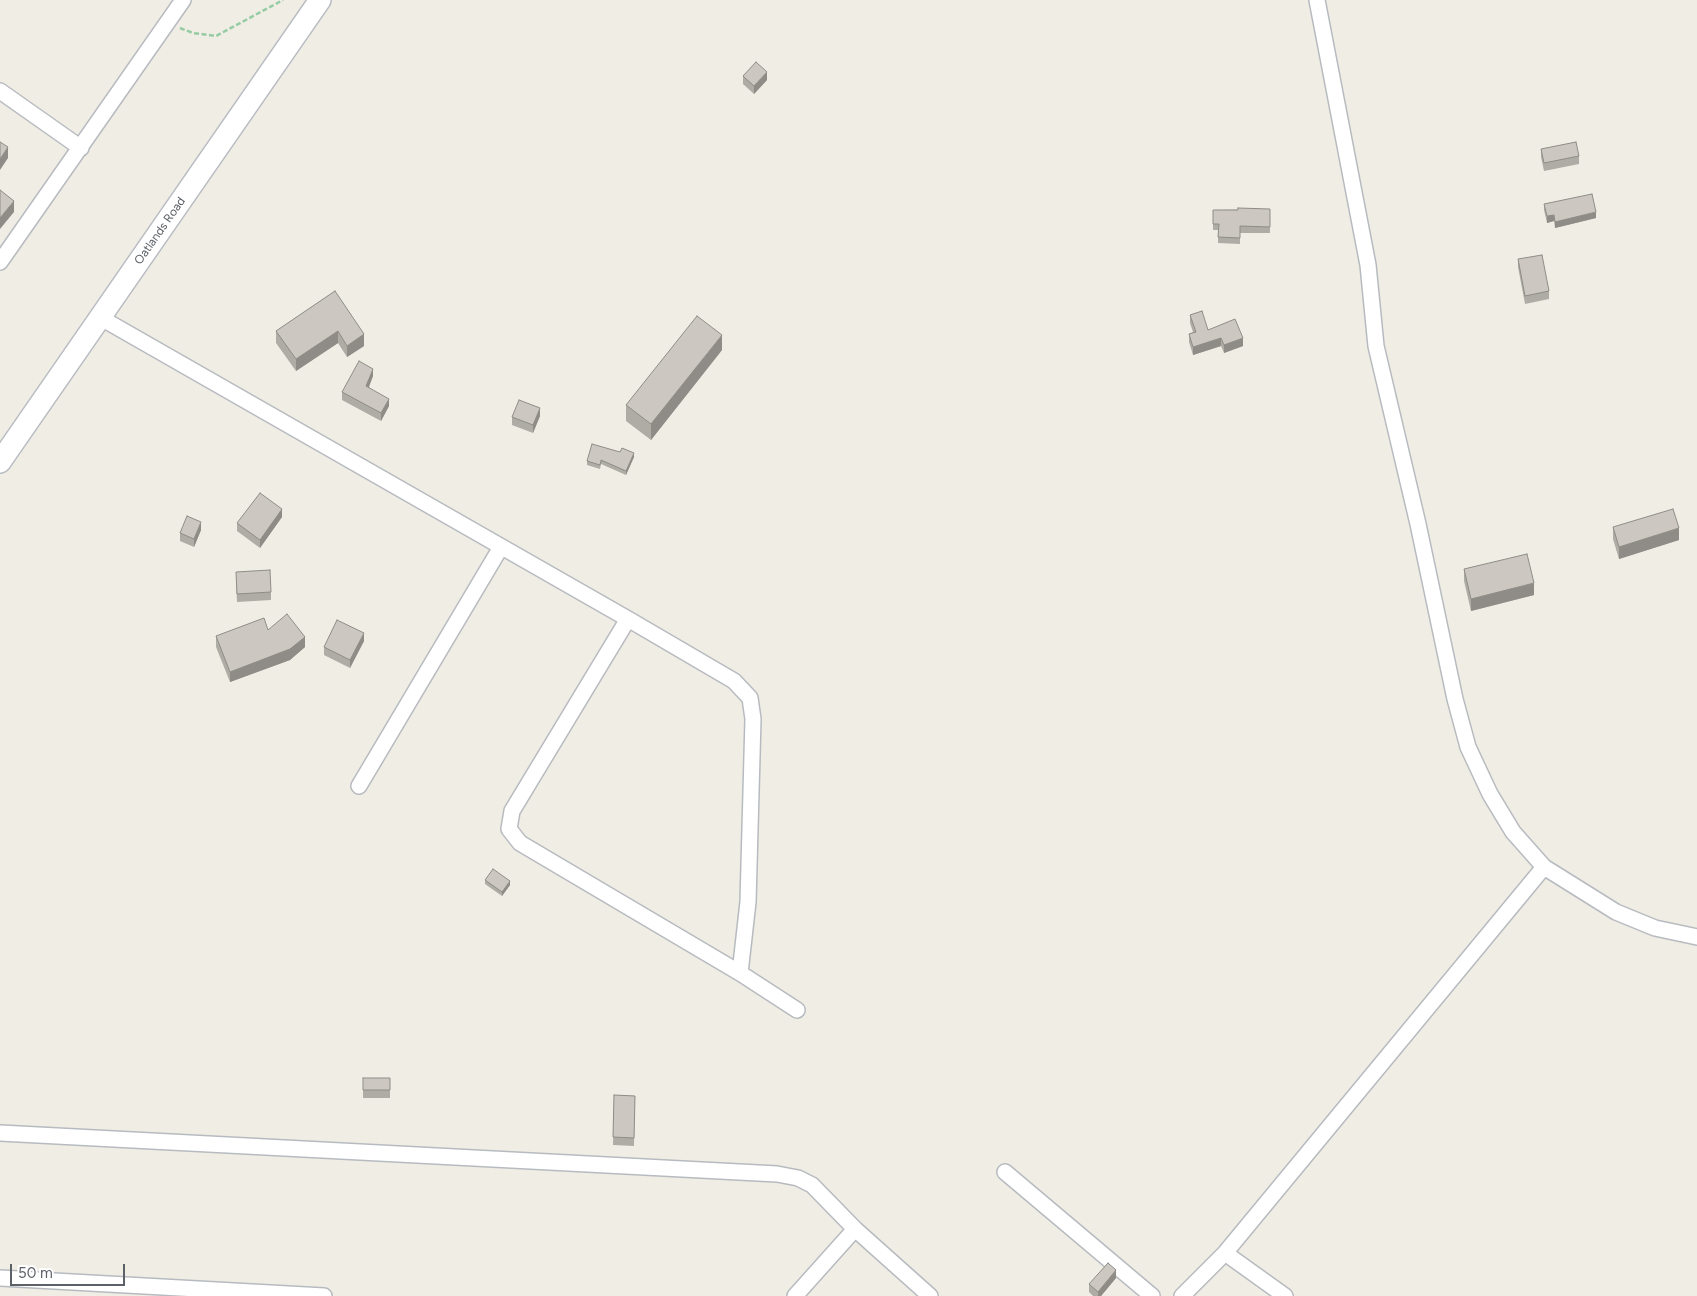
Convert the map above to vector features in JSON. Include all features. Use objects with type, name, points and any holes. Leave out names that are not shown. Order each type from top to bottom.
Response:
[{"type":"street","points":[[0,262],[183,0]]},
{"type":"street","name":"Oatlands Road","points":[[0,462],[320,0]]},
{"type":"street","points":[[1317,0],[1368,265],[1376,346],[1418,524],[1455,699],[1468,747],[1490,794],[1513,832],[1544,867],[1616,912],[1656,928],[1697,937]]},
{"type":"street","points":[[0,91],[81,148]]},
{"type":"street","points":[[101,318],[628,618],[734,681],[750,698],[753,719],[748,892],[740,974]]},
{"type":"street","points":[[359,786],[501,547]]},
{"type":"street","points":[[628,618],[512,811],[509,829],[520,843],[797,1010]]},
{"type":"street","points":[[1182,1296],[1224,1253],[1544,867]]},
{"type":"street","points":[[0,1133],[777,1174],[798,1178],[812,1185],[855,1230],[930,1296]]},
{"type":"street","points":[[1005,1172],[1152,1296]]},
{"type":"street","points":[[795,1296],[855,1230]]},
{"type":"street","points":[[1224,1253],[1285,1296]]},
{"type":"street","points":[[0,1278],[324,1296]]},
{"type":"path","points":[[167,23],[192,33],[216,36],[283,0]]},
{"type":"building","points":[[756,62],[767,72],[754,86],[743,76]]},
{"type":"building","points":[[0,142],[8,147],[0,159]]},
{"type":"building","points":[[1576,142],[1579,156],[1544,163],[1541,149]]},
{"type":"building","points":[[0,190],[14,201],[0,218]]},
{"type":"building","points":[[1592,194],[1596,212],[1555,222],[1554,215],[1547,216],[1544,204]]},
{"type":"building","points":[[1238,208],[1270,209],[1270,227],[1240,226],[1240,238],[1218,237],[1219,224],[1213,224],[1213,210],[1238,210]]},
{"type":"building","points":[[1542,255],[1549,291],[1525,296],[1518,259]]},
{"type":"building","points":[[335,291],[364,334],[347,346],[338,331],[296,359],[276,331]]},
{"type":"building","points":[[1202,311],[1208,330],[1235,319],[1243,338],[1224,345],[1221,338],[1193,347],[1189,334],[1196,332],[1190,315]]},
{"type":"building","points":[[697,316],[722,335],[651,424],[626,405]]},
{"type":"building","points":[[359,361],[373,369],[366,386],[389,399],[381,413],[342,392]]},
{"type":"building","points":[[519,400],[540,408],[533,425],[512,417]]},
{"type":"building","points":[[592,444],[620,452],[622,448],[634,453],[626,471],[601,460],[600,465],[587,461]]},
{"type":"building","points":[[260,493],[282,509],[260,540],[237,523]]},
{"type":"building","points":[[1673,509],[1679,528],[1619,547],[1613,527]]},
{"type":"building","points":[[187,516],[201,522],[194,539],[180,533]]},
{"type":"building","points":[[1527,554],[1534,583],[1471,599],[1464,569]]},
{"type":"building","points":[[270,570],[271,592],[237,594],[236,572]]},
{"type":"building","points":[[287,614],[305,637],[290,649],[230,672],[216,636],[264,618],[268,630]]},
{"type":"building","points":[[337,620],[364,633],[350,660],[324,647]]},
{"type":"building","points":[[493,869],[510,881],[502,892],[485,880]]},
{"type":"building","points":[[363,1078],[390,1078],[390,1090],[363,1090]]},
{"type":"building","points":[[614,1095],[635,1096],[634,1138],[613,1137]]},
{"type":"building","points":[[1108,1263],[1116,1270],[1098,1292],[1089,1284]]}]
